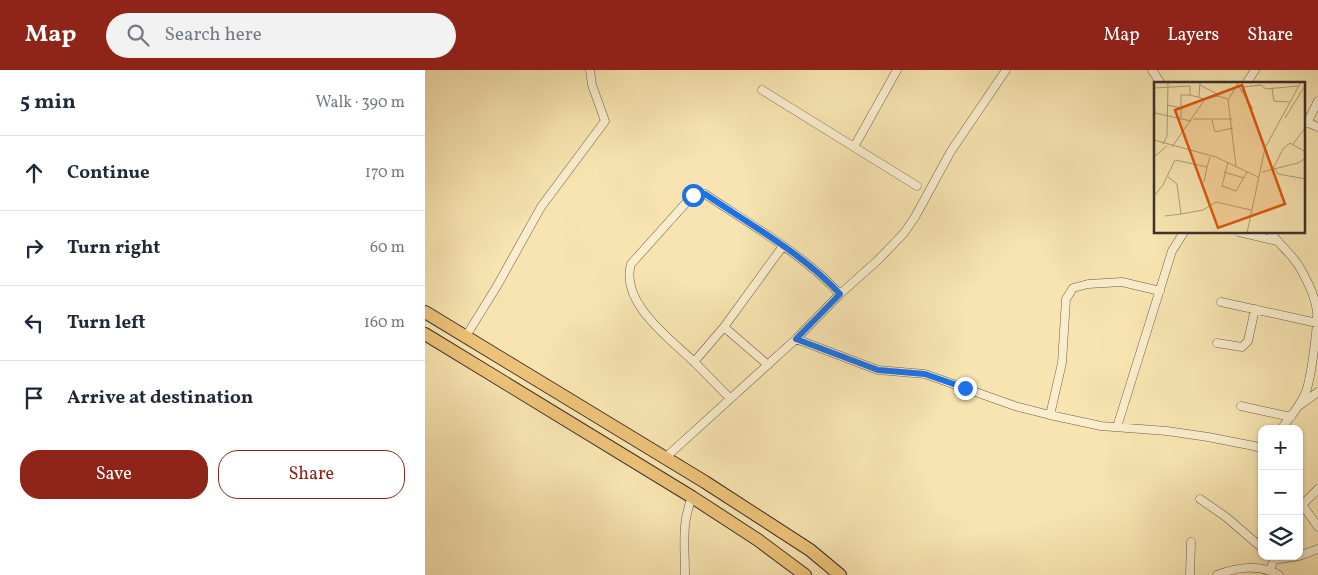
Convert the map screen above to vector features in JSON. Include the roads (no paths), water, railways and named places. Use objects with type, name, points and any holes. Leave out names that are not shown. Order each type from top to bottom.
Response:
[{"type":"highway","points":[[425,312],[665,458],[810,550],[840,575]]},
{"type":"highway","points":[[425,334],[692,497],[758,540],[805,575]]},
{"type":"street","points":[[466,336],[497,286],[541,207],[605,121],[592,85],[590,70]]},
{"type":"street","points":[[854,147],[897,70]]},
{"type":"street","points":[[665,458],[796,339],[840,294],[878,260],[904,232],[915,217],[951,151],[1006,70]]},
{"type":"street","points":[[1152,70],[1160,82]]},
{"type":"street","points":[[1247,82],[1255,70]]},
{"type":"street","points":[[762,90],[917,186]]},
{"type":"street","points":[[1318,101],[1306,122],[1318,127]]},
{"type":"street","points":[[730,398],[653,325],[637,300],[630,283],[629,272],[631,264],[693,195],[705,194],[783,246],[827,280],[840,294]]},
{"type":"street","points":[[1117,427],[1172,251],[1183,234]]},
{"type":"street","points":[[1247,234],[1277,242]]},
{"type":"street","points":[[1272,234],[1299,266],[1316,298],[1317,310],[1310,374],[1305,393],[1284,425]]},
{"type":"street","points":[[694,362],[724,327],[783,246]]},
{"type":"street","points":[[1050,415],[1062,363],[1066,300],[1073,288],[1088,284],[1122,282],[1160,291]]},
{"type":"street","points":[[1221,302],[1317,323]]},
{"type":"street","points":[[1217,343],[1242,347],[1248,341],[1255,310]]},
{"type":"street","points":[[724,327],[768,365]]},
{"type":"street","points":[[796,339],[878,370],[925,374],[1015,406],[1050,415],[1101,426],[1191,435],[1258,448]]},
{"type":"street","points":[[1297,407],[1318,392]]},
{"type":"street","points":[[1241,406],[1291,417]]},
{"type":"street","points":[[1303,500],[1318,489]]},
{"type":"street","points":[[685,575],[684,525],[692,497]]},
{"type":"street","points":[[1201,499],[1226,517],[1258,545]]},
{"type":"street","points":[[1303,505],[1318,527]]},
{"type":"street","points":[[1190,575],[1191,542]]},
{"type":"street","points":[[1303,555],[1318,549]]},
{"type":"street","points":[[1270,570],[1272,560]]},
{"type":"street","points":[[1217,575],[1231,570],[1253,568],[1270,570],[1279,575]]}]
